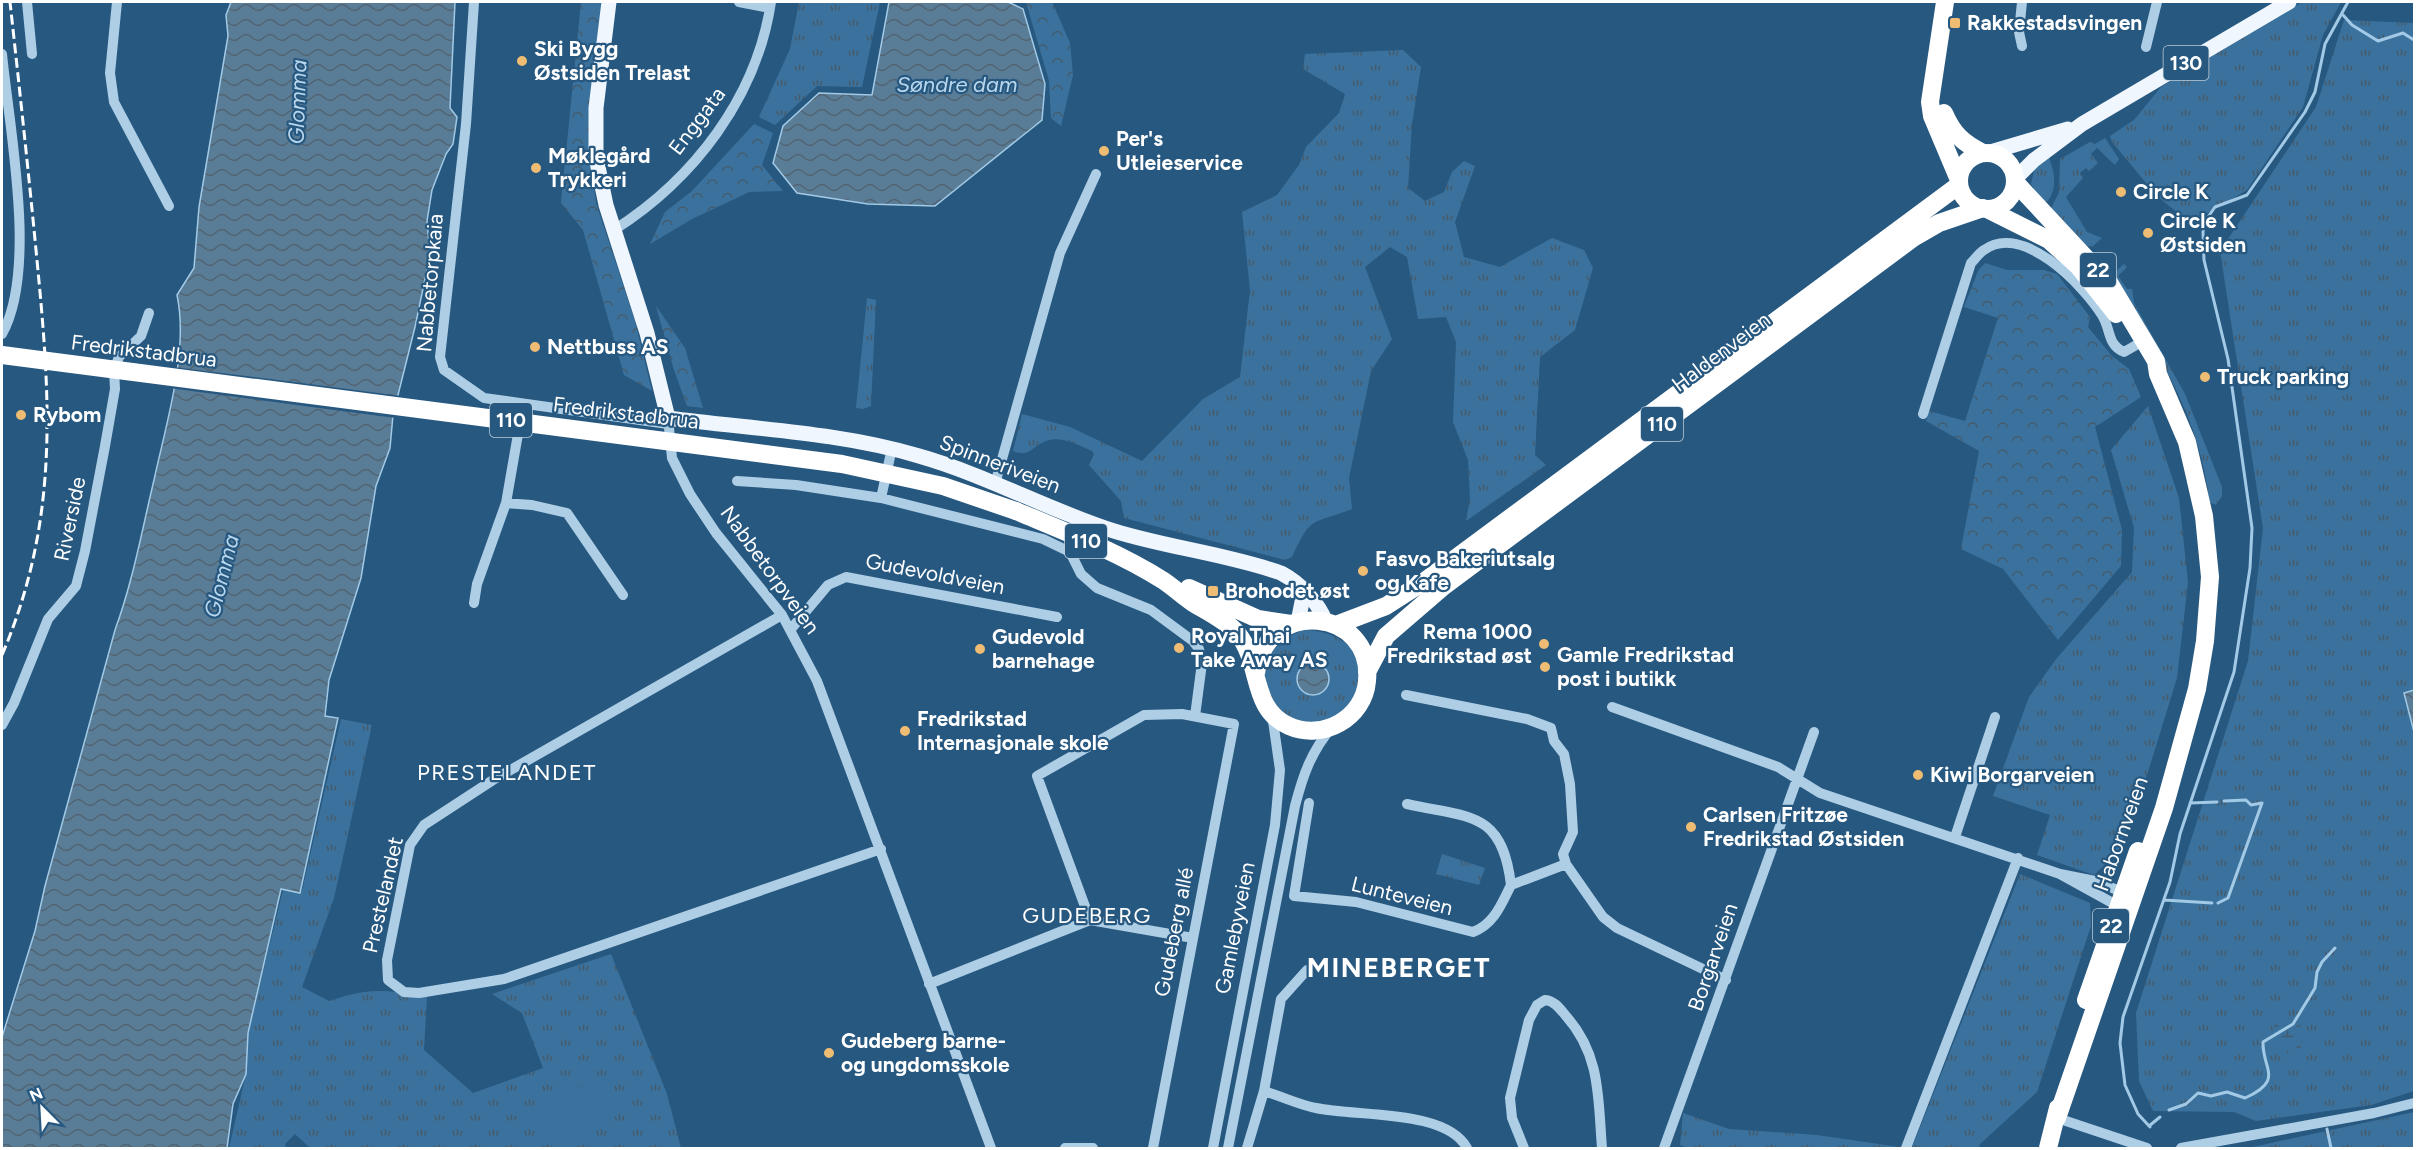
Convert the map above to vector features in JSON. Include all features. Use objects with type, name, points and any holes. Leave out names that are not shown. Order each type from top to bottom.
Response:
[{"type":"highway","points":[[1946,2],[1930,102],[1932,116],[1965,199],[1985,209]]},
{"type":"highway","points":[[1934,80],[1953,131],[1964,143],[2006,161],[2014,181]]},
{"type":"highway","name":"110","points":[[1959,182],[1966,162],[1985,153]]},
{"type":"highway","name":"110","points":[[1985,209],[2006,201],[2014,181]]},
{"type":"highway","name":"Habornveien","points":[[2014,181],[2110,284],[2158,374],[2179,419],[2197,476],[2210,576],[2209,611],[2202,665],[2177,768],[2124,900],[2048,1149]]},
{"type":"highway","name":"Haldenveien","points":[[1331,623],[1386,606],[1416,588],[1959,182]]},
{"type":"highway","name":"Haldenveien","points":[[1367,672],[1386,636],[1444,586],[1913,238],[1939,223],[1985,209]]},
{"type":"highway","name":"Habornveien","points":[[1985,209],[2049,240],[2072,260],[2142,342]]},
{"type":"highway","name":"Fredrikstadbrua","points":[[2,355],[878,470],[943,486],[1016,511],[1102,548],[1160,579]]},
{"type":"highway","name":"110","points":[[1160,579],[1187,588],[1230,609],[1258,619],[1294,623],[1331,623],[1358,644],[1367,672],[1361,702],[1346,719],[1332,727]]},
{"type":"highway","name":"110","points":[[1160,579],[1238,634],[1256,673],[1260,695],[1272,714]]},
{"type":"highway","points":[[1256,673],[1266,643],[1294,623]]},
{"type":"highway","points":[[1272,714],[1296,729],[1318,731],[1332,727]]},
{"type":"main road","name":"Nabbetorpveien","points":[[609,2],[596,136],[600,180],[646,333],[668,421]]},
{"type":"main road","name":"130","points":[[2014,181],[2034,160],[2082,124],[2289,2]]},
{"type":"main road","name":"130","points":[[1985,153],[2082,124]]},
{"type":"main road","name":"Spinneriveien","points":[[668,421],[892,448],[956,468],[1113,531],[1269,568],[1294,580],[1319,606],[1331,623]]},
{"type":"main road","points":[[1294,623],[1304,592]]},
{"type":"street","points":[[27,2],[32,54]]},
{"type":"street","points":[[117,2],[110,66],[114,102],[169,206]]},
{"type":"street","name":"Nabbetorpkaia","points":[[474,2],[466,124],[440,357],[444,370],[484,398],[523,405],[668,421]]},
{"type":"street","name":"Enggata","points":[[614,230],[658,196],[683,172],[720,129],[734,107],[756,62],[770,5],[739,2]]},
{"type":"street","points":[[2022,2],[2019,32],[2022,46]]},
{"type":"street","points":[[2146,47],[2157,2]]},
{"type":"street","points":[[2,54],[21,243],[14,297],[2,334]]},
{"type":"street","points":[[995,484],[1029,370],[1053,275],[1077,214],[1096,174]]},
{"type":"street","points":[[1923,414],[1971,263],[1984,249],[1997,244],[2010,243],[2024,246],[2042,254],[2059,267],[2102,314],[2111,343],[2116,349],[2124,352],[2142,342]]},
{"type":"street","name":"Riverside","points":[[2,725],[14,703],[48,619],[76,585],[85,551],[109,423],[115,389],[114,370],[120,357],[141,336],[149,313]]},
{"type":"street","points":[[474,603],[477,584],[507,503],[523,405]]},
{"type":"street","name":"Nabbetorpveien","points":[[668,421],[672,458],[690,494],[716,533],[791,628],[817,681],[991,1149]]},
{"type":"street","points":[[881,498],[892,448]]},
{"type":"street","points":[[736,481],[796,485],[881,498],[1043,539],[1070,552],[1081,574],[1097,588],[1151,610],[1199,649],[1202,663],[1195,716],[1144,715],[1037,776],[1090,920]]},
{"type":"street","points":[[507,503],[550,508],[567,513],[623,595]]},
{"type":"street","name":"Gudevoldveien","points":[[791,628],[828,585],[846,577],[1057,617]]},
{"type":"street","name":"Prestelandet","points":[[782,615],[493,780],[424,825],[410,845],[387,960],[388,980],[404,992],[419,993],[504,979],[881,849]]},
{"type":"street","points":[[1406,695],[1527,719],[1551,728],[1554,741],[1564,754],[1570,784],[1573,832],[1563,854],[1566,864],[1603,917],[1617,928],[1726,980]]},
{"type":"street","points":[[1612,707],[1778,767],[1820,793],[2018,858],[2124,900]]},
{"type":"street","name":"Gamlebyveien","points":[[1213,1149],[1275,825],[1280,770],[1272,714]]},
{"type":"street","name":"Gudeberg allé","points":[[1153,1149],[1234,724],[1195,716]]},
{"type":"street","points":[[1955,837],[1995,717]]},
{"type":"street","name":"Gamlebyveien","points":[[1228,1149],[1294,806],[1305,766],[1317,744],[1332,727]]},
{"type":"street","name":"Borgarveien","points":[[1664,1149],[1726,980],[1789,796],[1798,778],[1814,732]]},
{"type":"street","name":"Lunteveien","points":[[1309,803],[1294,896],[1356,902],[1473,932],[1483,928],[1496,915],[1510,885]]},
{"type":"street","points":[[1407,804],[1471,818],[1490,827],[1502,847],[1510,885],[1566,864]]},
{"type":"street","points":[[1906,1149],[2018,858]]},
{"type":"street","points":[[2060,874],[2067,873],[2124,900]]},
{"type":"street","points":[[929,984],[1090,920],[1193,938]]},
{"type":"street","points":[[1247,1149],[1264,1091],[1281,999],[1307,970]]},
{"type":"street","points":[[1524,1149],[1512,1118],[1510,1098],[1529,1020],[1537,1005],[1545,1000],[1557,1005],[1578,1030],[1590,1053],[1602,1149]]},
{"type":"street","points":[[1264,1091],[1316,1108],[1408,1119],[1446,1128],[1461,1138],[1467,1149]]},
{"type":"street","points":[[2181,1149],[2374,1113],[2415,1103]]},
{"type":"street","points":[[2057,1118],[2147,1149]]},
{"type":"street","points":[[1065,1149],[1093,1149]]},
{"type":"green space","points":[[581,2],[604,2],[591,165],[596,203],[635,321],[652,391],[624,375],[583,230],[561,203]]},
{"type":"green space","points":[[799,2],[880,2],[862,87],[817,86],[775,125],[759,117],[790,49]]},
{"type":"green space","points":[[1026,2],[1052,2],[1070,43],[1073,75],[1061,126],[1051,118],[1049,81]]},
{"type":"green space","points":[[2302,2],[2341,2],[2323,35],[2303,107],[2247,190],[2190,223],[2157,196],[2112,142],[2110,136],[2134,120],[2161,87]]},
{"type":"green space","points":[[2344,20],[2414,23],[2414,1091],[2371,1105],[2256,1121],[2234,1112],[2153,1111],[2139,1081],[2136,1013],[2248,661],[2263,528],[2220,251],[2316,107]]},
{"type":"green space","points":[[1403,50],[1421,67],[1412,124],[1408,188],[1425,201],[1444,192],[1452,172],[1464,161],[1475,166],[1455,222],[1464,257],[1500,267],[1552,238],[1584,250],[1593,268],[1575,330],[1540,357],[1535,455],[1546,465],[1466,521],[1470,498],[1468,460],[1453,422],[1456,342],[1446,317],[1418,319],[1407,257],[1390,247],[1365,267],[1392,339],[1371,371],[1349,478],[1352,509],[1320,520],[1309,527],[1292,557],[1285,560],[1124,518],[1121,501],[1089,465],[1094,454],[1076,444],[1052,439],[1027,452],[1013,451],[1022,414],[1070,427],[1142,461],[1203,399],[1240,377],[1250,290],[1242,212],[1277,195],[1299,165],[1306,147],[1339,113],[1345,94],[1303,69],[1305,54]]},
{"type":"green space","points":[[754,124],[773,133],[762,165],[783,191],[749,192],[692,219],[650,244],[665,212],[692,191]]},
{"type":"green space","points":[[2105,138],[2119,159],[2115,165],[2097,148],[2091,154],[2098,163],[2089,171],[2086,168],[2080,173],[2083,178],[2066,197],[2087,232],[2102,238],[2092,247],[2084,245],[2049,213],[2059,192],[2060,159],[2090,142],[2095,144]]},
{"type":"green space","points":[[2048,155],[2054,187],[2044,205],[2031,184],[2035,167]]},
{"type":"green space","points":[[1985,263],[2007,270],[2044,270],[2057,274],[2090,317],[2088,327],[2112,356],[2129,369],[2141,397],[2095,427],[2122,530],[2121,566],[2058,640],[2003,569],[1961,549],[1979,451],[1926,421],[1929,411],[1965,421],[1998,318],[1964,307],[1978,271]]},
{"type":"green space","points":[[2124,264],[2127,267],[2118,276],[2127,289],[2132,289],[2134,303],[2185,394],[2222,487],[2222,496],[2216,505],[2209,502],[2205,472],[2187,414],[2160,359],[2113,280],[2114,273]]},
{"type":"green space","points":[[867,298],[876,300],[871,406],[863,409],[856,408]]},
{"type":"green space","points":[[656,306],[685,348],[703,408],[687,406]]},
{"type":"green space","points":[[2148,406],[2179,498],[2188,582],[2177,678],[2148,772],[2118,852],[2094,875],[2037,855],[2050,815],[1993,796],[2029,697],[2057,658],[2132,572],[2134,528],[2111,450]]},
{"type":"green space","points":[[1304,630],[1334,636],[1351,648],[1357,656],[1361,676],[1354,702],[1350,708],[1336,718],[1316,726],[1297,724],[1281,714],[1270,698],[1265,679],[1268,660],[1280,643]],"holes":[[[1316,663],[1313,696],[1303,692],[1297,684],[1306,665]]]},
{"type":"green space","points":[[341,719],[372,725],[334,898],[302,987],[329,1001],[356,993],[378,991],[427,996],[424,1050],[473,1093],[543,1068],[522,1013],[492,994],[611,954],[667,1094],[681,1148],[310,1148],[295,1134],[285,1144],[286,1148],[229,1148],[246,1074],[248,1033],[283,890],[302,891]]},
{"type":"green space","points":[[1442,854],[1485,868],[1479,885],[1436,874]]},
{"type":"green space","points":[[2020,874],[2090,903],[2091,926],[2037,1092],[1980,1144],[1979,1148],[1912,1148]]},
{"type":"green space","points":[[2296,1018],[2303,1037],[2296,1056],[2289,1055],[2282,1048],[2284,1038],[2272,1029],[2277,1024]]},
{"type":"green space","points":[[603,1077],[619,1115],[551,1144],[535,1105]]},
{"type":"green space","points":[[2414,1112],[2414,1148],[2248,1148]]},
{"type":"green space","points":[[1683,1113],[1729,1129],[1817,1135],[1906,1148],[1688,1148],[1680,1145]]},
{"type":"water","name":"Glomma","points":[[231,2],[455,2],[450,108],[457,117],[453,144],[446,154],[432,190],[427,221],[430,255],[393,415],[390,448],[376,486],[361,578],[329,680],[325,716],[338,718],[300,893],[281,889],[248,1033],[246,1074],[233,1104],[227,1148],[2,1148],[2,1037],[35,931],[45,886],[132,574],[170,412],[180,340],[177,295],[194,268],[199,207],[228,36],[226,15]]},
{"type":"water","name":"Søndre dam","points":[[889,2],[1008,2],[1023,9],[1045,84],[1042,120],[935,206],[868,204],[797,193],[773,163],[783,126],[819,93],[872,95]]},
{"type":"water","points":[[1313,663],[1324,668],[1329,679],[1324,690],[1313,695],[1302,690],[1297,679],[1302,668]]},
{"type":"water","points":[[2414,690],[2414,732],[2404,693]]},
{"type":"pier","points":[[173,367],[401,396],[396,418],[169,388]]},
{"type":"waterway","points":[[2150,1127],[2138,1114],[2125,1085],[2120,1043],[2123,1017],[2170,882],[2180,834],[2234,672],[2250,568],[2252,528],[2228,359],[2204,260],[2203,232],[2206,220],[2215,207],[2247,195],[2305,112],[2315,92],[2325,44],[2348,2]]},
{"type":"waterway","points":[[2343,15],[2352,25],[2378,41],[2403,33],[2414,40]]},
{"type":"waterway","points":[[2218,903],[2228,898],[2262,803],[2251,805],[2246,800],[2224,801]]},
{"type":"waterway","points":[[2190,803],[2217,802]]},
{"type":"waterway","points":[[2164,900],[2212,903]]},
{"type":"waterway","points":[[2169,1110],[2186,1104],[2198,1093],[2211,1096],[2227,1092],[2245,1098],[2265,1085],[2269,1073],[2263,1042],[2293,1024],[2315,988],[2317,972],[2322,962],[2335,948]]},
{"type":"waterway","points":[[2149,1126],[2160,1117]]},
{"type":"waterway","points":[[2327,1129],[2331,1148]]},
{"type":"railway","points":[[2,655],[21,604],[34,554],[42,504],[47,405],[41,303],[10,2]]},
{"type":"place","name":"Rakkestadsvingen","points":[[1955,23]]},
{"type":"place","name":"Ski Bygg Østsiden Trelast","points":[[522,61]]},
{"type":"place","name":"Per's Utleieservice","points":[[1104,151]]},
{"type":"place","name":"Møklegård Trykkeri","points":[[536,168]]},
{"type":"place","name":"Circle K","points":[[2121,192]]},
{"type":"place","name":"Circle K Østsiden","points":[[2148,233]]},
{"type":"place","name":"Nettbuss AS","points":[[535,347]]},
{"type":"place","name":"Truck parking","points":[[2205,377]]},
{"type":"place","name":"Rybom","points":[[21,415]]},
{"type":"place","name":"Fasvo Bakeriutsalg og Kafe","points":[[1363,571]]},
{"type":"place","name":"Brohodet øst","points":[[1213,591]]},
{"type":"place","name":"Rema 1000 Fredrikstad øst","points":[[1544,644]]},
{"type":"place","name":"Royal Thai Take Away AS","points":[[1179,648]]},
{"type":"place","name":"Gudevold barnehage","points":[[980,649]]},
{"type":"place","name":"Gamle Fredrikstad post i butikk","points":[[1545,667]]},
{"type":"place","name":"Fredrikstad Internasjonale skole","points":[[905,731]]},
{"type":"place","name":"Kiwi Borgarveien","points":[[1918,775]]},
{"type":"place","name":"Carlsen Fritzøe Fredrikstad Østsiden","points":[[1691,827]]},
{"type":"place","name":"Gudeberg barne- og ungdomsskole","points":[[829,1053]]},
{"type":"district","name":"PRESTELANDET","points":[[507,772]]},
{"type":"district","name":"GUDEBERG","points":[[1087,915]]},
{"type":"district","name":"MINEBERGET","points":[[1399,968]]}]
